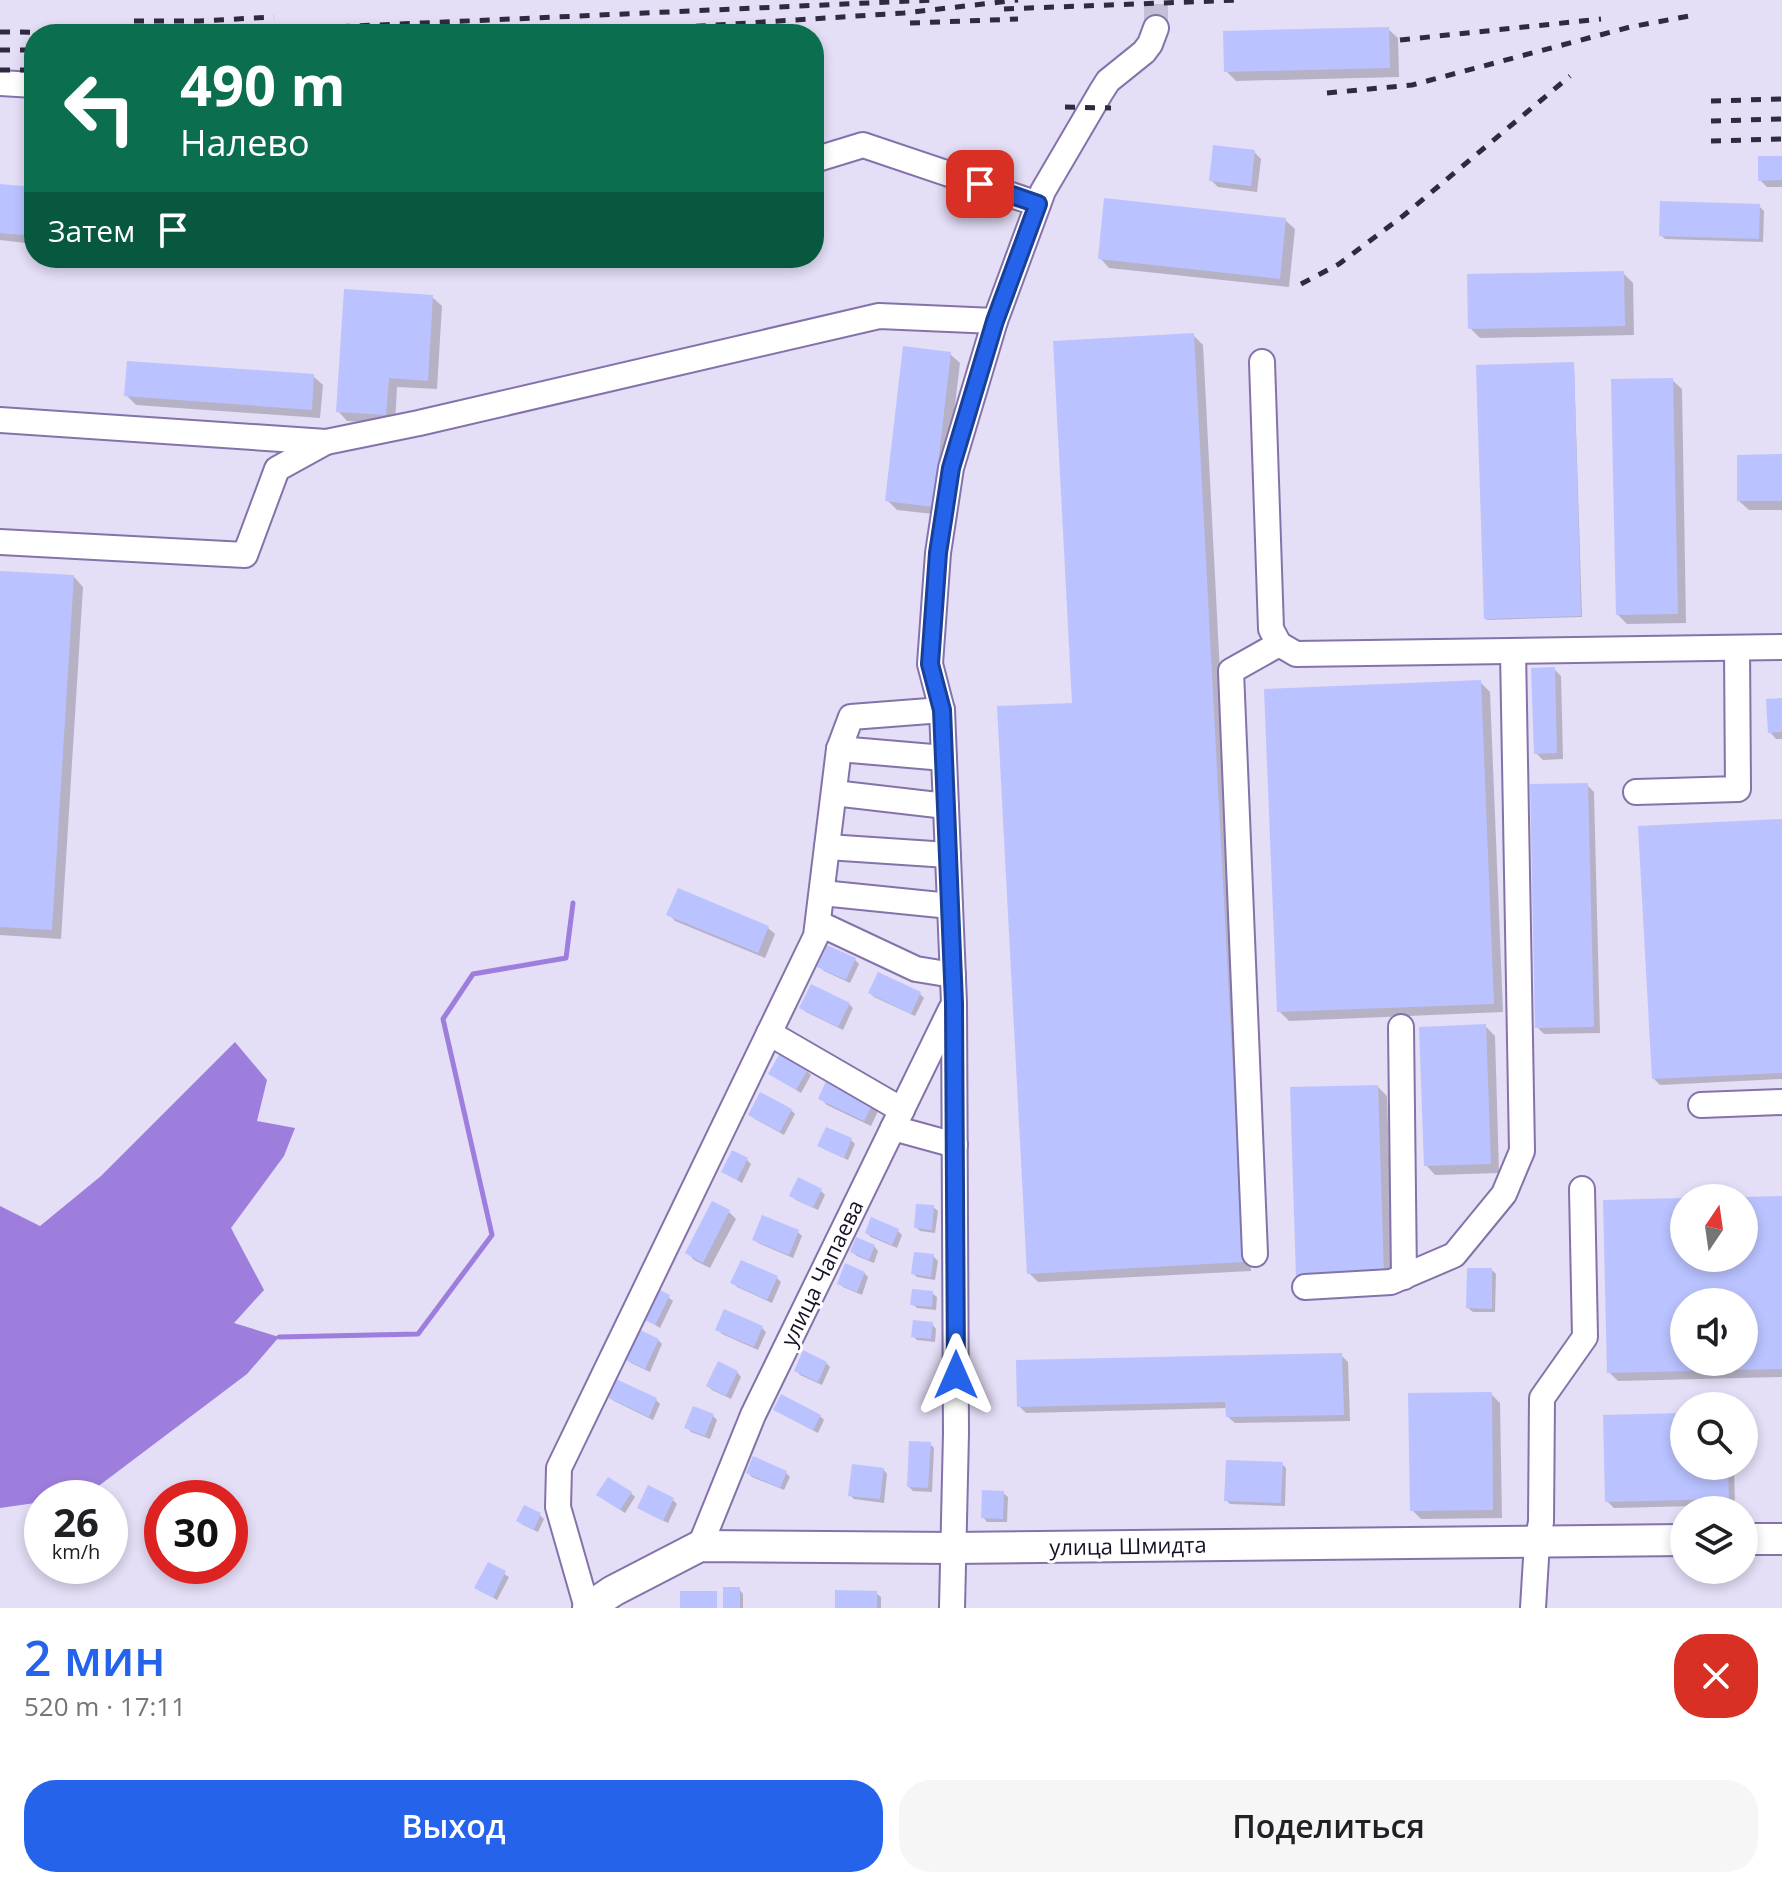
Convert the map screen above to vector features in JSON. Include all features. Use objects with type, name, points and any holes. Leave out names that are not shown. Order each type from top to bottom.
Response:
[{"type":"main road","points":[[1758,1539],[1782,1539]]},
{"type":"main road","name":"улица Шмидта","points":[[587,1608],[700,1546],[953,1548],[1670,1540]]},
{"type":"street","points":[[952,1608],[956,1433],[954,1003],[942,710],[930,664],[938,553],[951,468],[995,321],[1043,191],[1108,81],[1144,52],[1156,28]]},
{"type":"street","points":[[0,83],[24,84]]},
{"type":"street","points":[[824,157],[863,145],[1038,204]]},
{"type":"street","points":[[0,420],[326,442],[879,316],[995,321]]},
{"type":"street","points":[[1262,362],[1271,629],[1279,644],[1296,654],[1782,647]]},
{"type":"street","points":[[0,542],[245,555],[277,469],[326,442]]},
{"type":"street","points":[[1255,1254],[1231,671],[1279,644]]},
{"type":"street","points":[[1636,792],[1738,789],[1737,648]]},
{"type":"street","points":[[1305,1287],[1391,1282],[1454,1255],[1504,1194],[1522,1151],[1513,651]]},
{"type":"street","points":[[587,1608],[558,1507],[559,1468],[816,936],[839,749],[851,717],[942,710]]},
{"type":"street","points":[[839,749],[944,758]]},
{"type":"street","points":[[834,793],[946,806]]},
{"type":"street","points":[[827,847],[948,855]]},
{"type":"street","points":[[822,893],[950,906]]},
{"type":"street","points":[[818,923],[916,969],[953,975]]},
{"type":"street","name":"улица Чапаева","points":[[700,1546],[753,1415],[954,1003]]},
{"type":"street","points":[[1401,1027],[1404,1277]]},
{"type":"street","points":[[769,1033],[897,1119],[955,1145]]},
{"type":"street","points":[[1701,1105],[1782,1102]]},
{"type":"street","points":[[1533,1608],[1541,1522],[1542,1398],[1585,1337],[1582,1189]]},
{"type":"shaded area","points":[[235,1042],[267,1080],[257,1121],[295,1128],[284,1156],[231,1228],[264,1290],[234,1323],[279,1337],[247,1374],[107,1480],[24,1480],[24,1505],[0,1508],[0,1206],[40,1226],[101,1176]]},
{"type":"building","points":[[1389,27],[1390,68],[1224,72],[1223,31]]},
{"type":"building","points":[[1213,145],[1255,150],[1251,186],[1209,181]]},
{"type":"building","points":[[1758,156],[1782,156],[1782,180],[1758,181]]},
{"type":"building","points":[[0,184],[24,186],[24,235],[0,233]]},
{"type":"building","points":[[1104,198],[1286,218],[1280,279],[1098,259]]},
{"type":"building","points":[[1660,201],[1760,204],[1759,239],[1659,236]]},
{"type":"building","points":[[1624,271],[1625,326],[1468,329],[1467,274]]},
{"type":"building","points":[[344,289],[433,295],[428,381],[389,378],[386,415],[336,412]]},
{"type":"building","points":[[1194,333],[1243,1262],[1027,1274],[997,706],[1072,703],[1053,341]]},
{"type":"building","points":[[903,346],[951,352],[933,507],[885,501]]},
{"type":"building","points":[[127,361],[314,374],[312,410],[124,396]]},
{"type":"building","points":[[1574,362],[1581,616],[1484,619],[1476,365]]},
{"type":"building","points":[[1673,378],[1678,614],[1616,615],[1611,379]]},
{"type":"building","points":[[1782,454],[1782,501],[1737,501],[1737,455]]},
{"type":"building","points":[[0,571],[74,575],[52,930],[0,927]]},
{"type":"building","points":[[1555,667],[1557,753],[1534,754],[1531,668]]},
{"type":"building","points":[[1481,680],[1494,1004],[1277,1012],[1264,689]]},
{"type":"building","points":[[1782,698],[1782,732],[1768,733],[1766,699]]},
{"type":"building","points":[[1588,783],[1594,1027],[1535,1028],[1530,784]]},
{"type":"building","points":[[1782,819],[1782,1073],[1652,1079],[1638,826]]},
{"type":"building","points":[[678,888],[769,926],[758,953],[666,915]]},
{"type":"building","points":[[827,945],[856,958],[846,980],[817,967]]},
{"type":"building","points":[[878,972],[921,992],[911,1014],[868,993]]},
{"type":"building","points":[[811,984],[850,1003],[838,1027],[799,1008]]},
{"type":"building","points":[[1486,1024],[1491,1164],[1424,1166],[1419,1027]]},
{"type":"building","points":[[780,1053],[808,1069],[796,1090],[768,1074]]},
{"type":"building","points":[[828,1077],[875,1099],[864,1121],[818,1099]]},
{"type":"building","points":[[1378,1085],[1384,1274],[1296,1277],[1290,1087]]},
{"type":"building","points":[[760,1092],[792,1109],[780,1132],[748,1115]]},
{"type":"building","points":[[826,1127],[852,1138],[844,1158],[817,1146]]},
{"type":"building","points":[[732,1150],[748,1158],[737,1180],[721,1172]]},
{"type":"building","points":[[798,1177],[822,1189],[813,1208],[789,1196]]},
{"type":"building","points":[[1782,1196],[1782,1369],[1758,1370],[1758,1288],[1670,1288],[1670,1372],[1607,1373],[1603,1200],[1670,1198],[1670,1272],[1758,1272],[1758,1197]]},
{"type":"building","points":[[712,1201],[730,1210],[703,1263],[685,1253]]},
{"type":"building","points":[[916,1204],[934,1205],[932,1230],[914,1228]]},
{"type":"building","points":[[762,1215],[799,1230],[789,1255],[752,1240]]},
{"type":"building","points":[[871,1217],[899,1229],[892,1245],[865,1233]]},
{"type":"building","points":[[856,1237],[875,1245],[869,1260],[850,1252]]},
{"type":"building","points":[[914,1252],[934,1254],[931,1277],[911,1274]]},
{"type":"building","points":[[741,1260],[778,1276],[767,1300],[730,1283]]},
{"type":"building","points":[[845,1263],[865,1272],[857,1292],[837,1284]]},
{"type":"building","points":[[1467,1268],[1492,1268],[1492,1309],[1466,1308]]},
{"type":"building","points":[[658,1289],[670,1295],[655,1325],[643,1319]]},
{"type":"building","points":[[912,1289],[933,1291],[932,1307],[910,1305]]},
{"type":"building","points":[[724,1309],[763,1326],[754,1347],[715,1330]]},
{"type":"building","points":[[913,1320],[933,1322],[931,1339],[911,1337]]},
{"type":"building","points":[[638,1329],[659,1339],[645,1369],[624,1359]]},
{"type":"building","points":[[803,1350],[827,1362],[818,1382],[794,1371]]},
{"type":"building","points":[[1342,1353],[1344,1415],[1226,1417],[1225,1402],[1017,1407],[1016,1360]]},
{"type":"building","points":[[718,1361],[738,1371],[726,1396],[706,1386]]},
{"type":"building","points":[[616,1379],[657,1398],[649,1417],[607,1397]]},
{"type":"building","points":[[1492,1392],[1493,1510],[1410,1511],[1408,1393]]},
{"type":"building","points":[[781,1394],[821,1415],[813,1430],[773,1410]]},
{"type":"building","points":[[693,1406],[714,1414],[705,1436],[684,1428]]},
{"type":"building","points":[[1670,1413],[1670,1480],[1728,1480],[1729,1496],[1670,1496],[1670,1500],[1605,1502],[1603,1415]]},
{"type":"building","points":[[909,1441],[931,1442],[928,1488],[907,1487]]},
{"type":"building","points":[[753,1456],[787,1471],[780,1488],[746,1473]]},
{"type":"building","points":[[1226,1460],[1283,1462],[1281,1503],[1224,1501]]},
{"type":"building","points":[[852,1464],[884,1468],[880,1499],[848,1496]]},
{"type":"building","points":[[608,1477],[632,1492],[620,1510],[596,1495]]},
{"type":"building","points":[[648,1485],[674,1498],[663,1521],[637,1508]]},
{"type":"building","points":[[982,1490],[1004,1491],[1003,1519],[981,1518]]},
{"type":"building","points":[[524,1505],[541,1513],[534,1530],[516,1521]]},
{"type":"building","points":[[488,1562],[506,1571],[493,1598],[474,1588]]},
{"type":"building","points":[[723,1587],[740,1587],[740,1608],[723,1608]]},
{"type":"building","points":[[835,1590],[877,1591],[877,1608],[835,1608]]},
{"type":"building","points":[[680,1591],[717,1591],[717,1608],[680,1608]]},
{"type":"waterway","points":[[279,1337],[418,1334],[492,1235],[443,1019],[473,974],[566,958],[573,903]]},
{"type":"tunnel","points":[[1156,0],[1156,28]]},
{"type":"railway","points":[[400,24],[934,0]]},
{"type":"railway","points":[[732,24],[904,13],[1018,0]]},
{"type":"railway","points":[[1004,9],[1240,0]]},
{"type":"railway","points":[[1327,93],[1412,85],[1630,27],[1689,16]]},
{"type":"railway","points":[[134,21],[274,17]]},
{"type":"railway","points":[[910,23],[1018,19]]},
{"type":"railway","points":[[1400,40],[1601,19]]},
{"type":"railway","points":[[0,32],[24,32]]},
{"type":"railway","points":[[0,50],[24,50]]},
{"type":"railway","points":[[0,70],[24,70]]},
{"type":"railway","points":[[1301,284],[1339,264],[1403,216],[1570,76]]},
{"type":"railway","points":[[1711,101],[1782,99]]},
{"type":"railway","points":[[1065,107],[1111,108]]},
{"type":"railway","points":[[1711,121],[1782,119]]},
{"type":"railway","points":[[1711,141],[1782,139]]},
{"type":"route","points":[[956,1375],[954,1003],[942,710],[930,664],[938,553],[951,468],[995,321],[1038,204],[980,184]]}]
